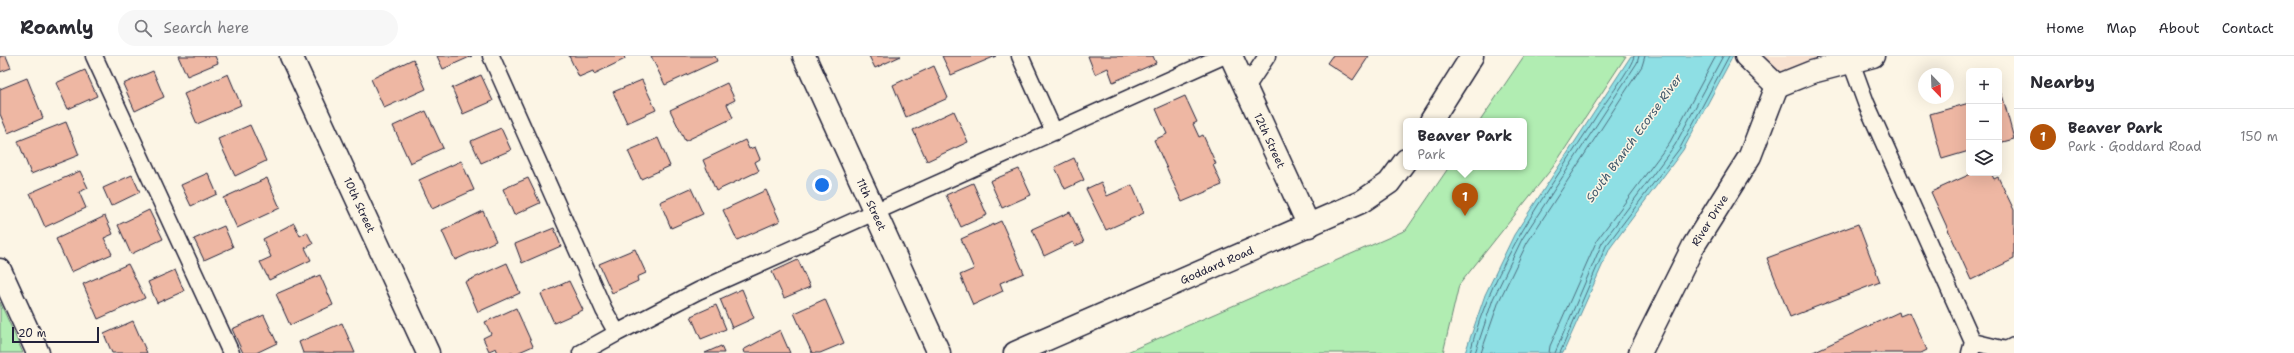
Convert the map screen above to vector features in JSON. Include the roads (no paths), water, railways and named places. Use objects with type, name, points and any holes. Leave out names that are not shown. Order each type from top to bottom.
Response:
[{"type":"street","name":"10th Street","points":[[291,56],[428,353]]},
{"type":"street","name":"11th Street","points":[[804,56],[939,353]]},
{"type":"street","name":"12th Street","points":[[1231,56],[1309,226]]},
{"type":"street","points":[[1433,118],[1472,56]]},
{"type":"street","points":[[1746,56],[1777,86],[1812,72],[1873,56]]},
{"type":"street","name":"River Drive","points":[[1640,353],[1694,245],[1750,156],[1777,86]]},
{"type":"street","name":"Goddard Road","points":[[1015,353],[1361,202],[1389,183],[1403,164]]},
{"type":"street","points":[[0,270],[38,353]]},
{"type":"lane","points":[[94,56],[231,353]]},
{"type":"lane","points":[[491,56],[601,303],[617,333]]},
{"type":"lane","points":[[1020,56],[1054,132]]},
{"type":"lane","points":[[581,353],[698,292],[1223,56]]},
{"type":"lane","points":[[1245,89],[1267,56]]},
{"type":"lane","points":[[1851,62],[1866,103],[1971,347],[2006,350],[2014,346]]},
{"type":"water","name":"South Branch Ecorse River","points":[[1631,56],[1733,56],[1683,150],[1610,248],[1563,353],[1465,353],[1485,295],[1514,235]]},
{"type":"place","name":"Beaver Park","points":[[1465,216]]}]
